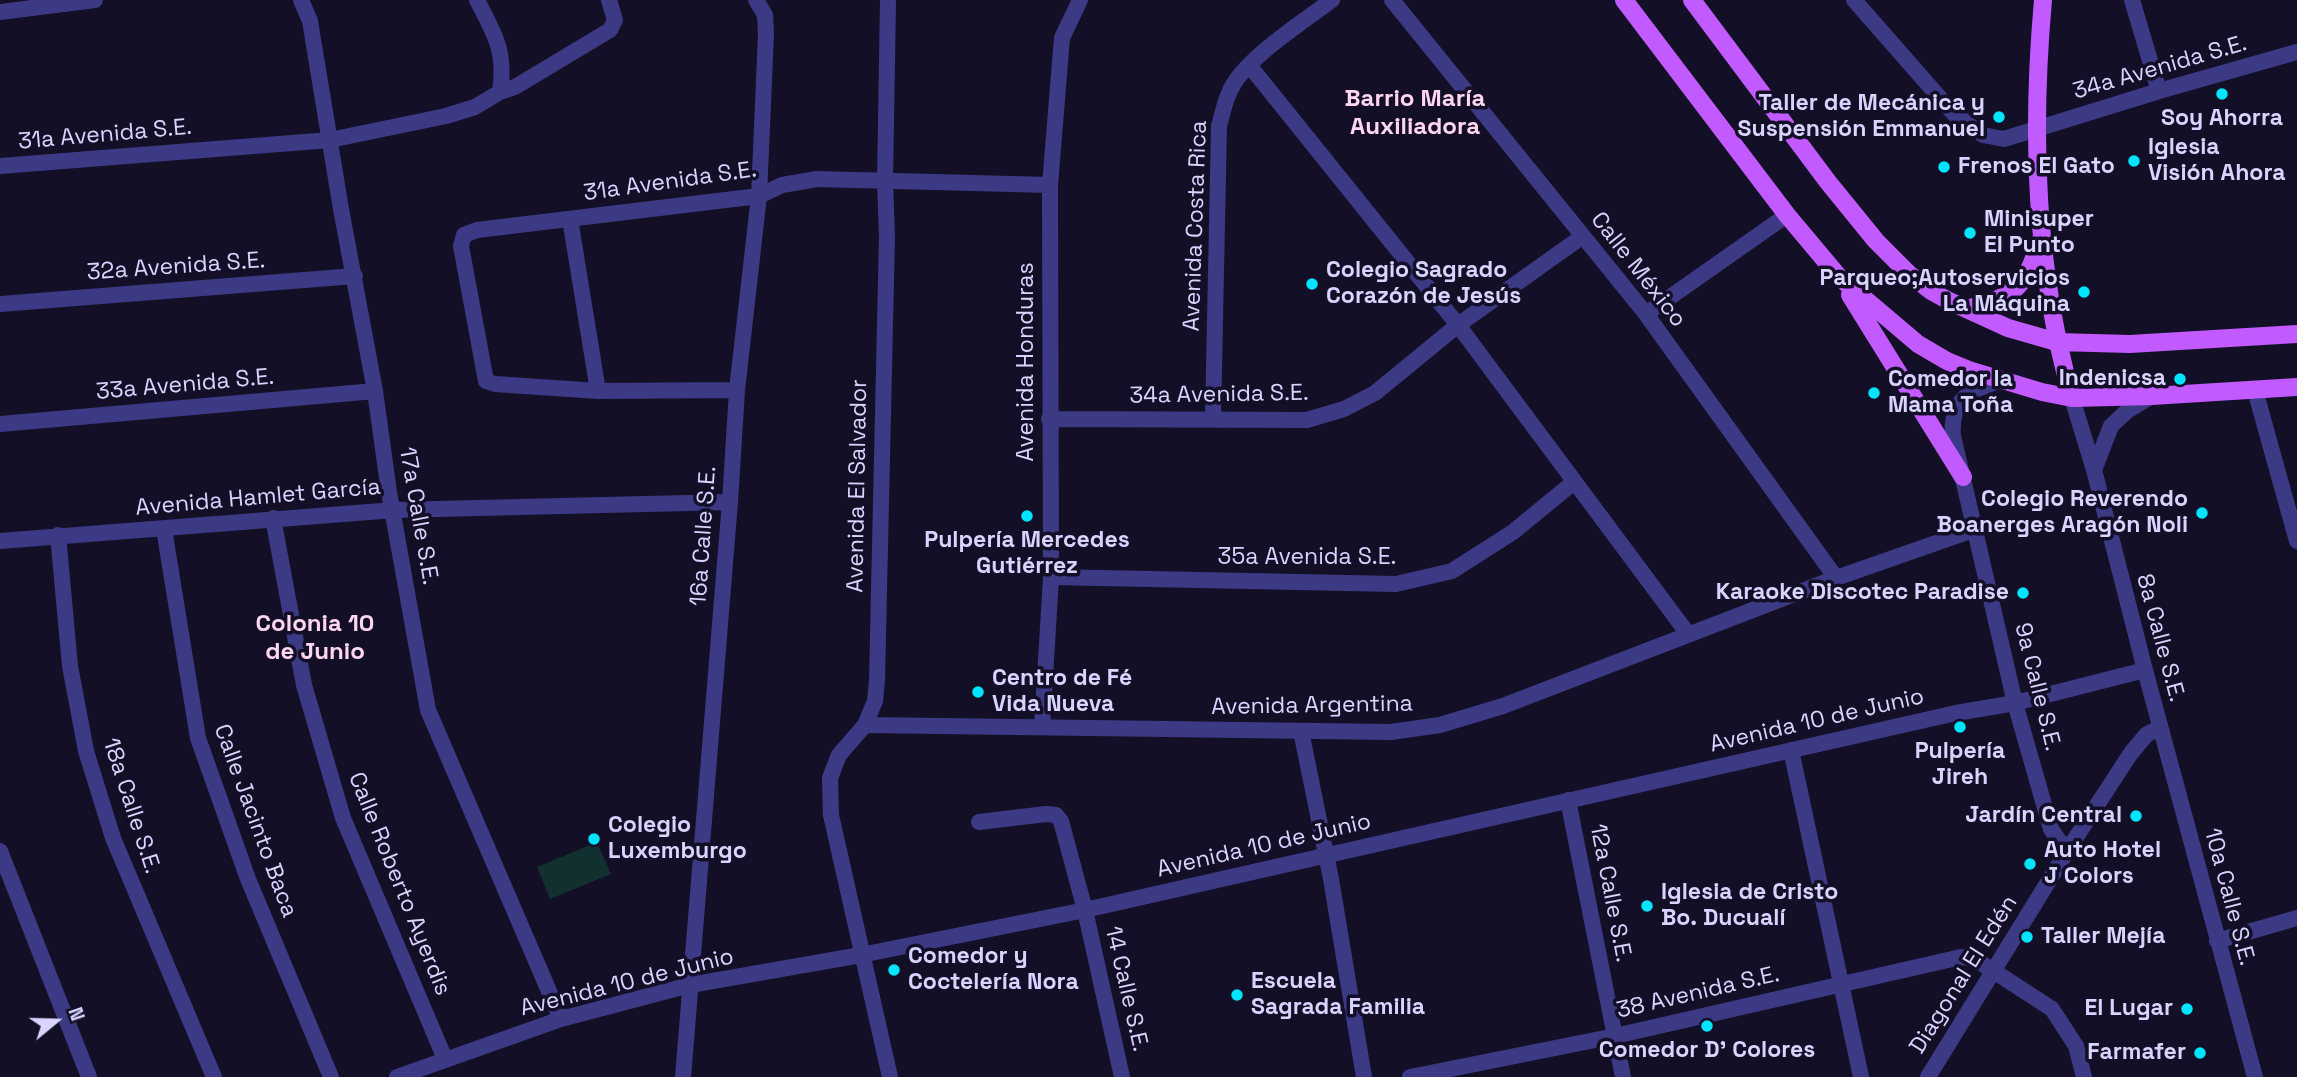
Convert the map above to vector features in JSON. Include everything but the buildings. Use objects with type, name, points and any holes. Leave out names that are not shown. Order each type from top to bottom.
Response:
[{"type":"main road","points":[[1624,0],[1787,215],[1839,277],[1963,477]]},
{"type":"main road","points":[[1692,0],[1828,182],[1876,241],[1909,274],[1931,291],[2008,328],[2057,342],[2130,344],[2297,334]]},
{"type":"main road","points":[[2043,0],[2036,130],[2042,235],[2050,306],[2072,398]]},
{"type":"main road","points":[[1966,309],[1995,301],[2018,287],[2031,268],[2042,235]]},
{"type":"main road","points":[[1839,277],[1918,344],[1969,370],[2042,392],[2072,398],[2297,387]]},
{"type":"street","points":[[0,12],[95,0]]},
{"type":"street","name":"17a Calle S.E.","points":[[301,0],[310,20],[375,391],[389,492],[429,710],[561,1019]]},
{"type":"street","points":[[477,0],[497,41],[503,68],[499,92]]},
{"type":"street","name":"31a Avenida S.E.","points":[[0,166],[330,139],[446,116],[475,107],[499,92],[527,80],[610,30],[615,20],[609,0]]},
{"type":"street","name":"16a Calle S.E.","points":[[683,1077],[737,390],[759,196],[766,34],[765,15],[756,0]]},
{"type":"street","name":"Avenida El Salvador","points":[[888,0],[885,181],[887,236],[877,680],[874,701],[865,725],[839,755],[830,778],[831,815],[890,1077]]},
{"type":"street","name":"Avenida Honduras","points":[[1042,727],[1051,577],[1049,185],[1062,38],[1080,0]]},
{"type":"street","name":"Avenida Costa Rica","points":[[1213,418],[1219,127],[1224,104],[1233,85],[1248,65],[1332,0]]},
{"type":"street","name":"Calle México","points":[[1392,0],[1646,314],[1836,578]]},
{"type":"street","points":[[1854,0],[1865,7],[1954,114],[1983,135],[2004,139],[2036,130]]},
{"type":"street","points":[[2132,0],[2159,91]]},
{"type":"street","name":"34a Avenida S.E.","points":[[2036,130],[2159,91],[2297,52]]},
{"type":"street","points":[[1248,65],[1458,325],[1688,634]]},
{"type":"street","name":"31a Avenida S.E.","points":[[598,391],[495,384],[486,381],[461,246],[464,235],[478,230],[759,196],[782,185],[817,178],[1049,185]]},
{"type":"street","points":[[1646,314],[1787,215]]},
{"type":"street","points":[[570,219],[598,391],[737,390]]},
{"type":"street","name":"34a Avenida S.E.","points":[[1049,419],[1307,420],[1344,409],[1375,393],[1458,325],[1583,236]]},
{"type":"street","name":"32a Avenida S.E.","points":[[0,304],[355,276]]},
{"type":"street","name":"9a Calle S.E.","points":[[2002,380],[1974,390],[1963,398],[1955,409],[1953,436],[2015,703],[2051,829],[2059,841],[2069,848]]},
{"type":"street","points":[[2255,390],[2297,541]]},
{"type":"street","name":"33a Avenida S.E.","points":[[0,424],[375,391]]},
{"type":"street","points":[[2094,470],[2111,426],[2127,411],[2152,396]]},
{"type":"street","name":"8a Calle S.E.","points":[[2072,398],[2094,470],[2160,728]]},
{"type":"street","name":"35a Avenida S.E.","points":[[1051,577],[1396,584],[1452,571],[1513,532],[1574,482]]},
{"type":"street","name":"Avenida Hamlet García","points":[[0,541],[394,510],[730,502]]},
{"type":"street","name":"Calle Roberto Ayerdis","points":[[273,518],[304,685],[343,818],[445,1059]]},
{"type":"street","name":"Calle Jacinto Baca","points":[[164,529],[198,738],[248,879],[331,1077]]},
{"type":"street","name":"Avenida Argentina","points":[[865,725],[1391,732],[1440,724],[1503,706],[1836,578],[1976,529]]},
{"type":"street","name":"18a Calle S.E.","points":[[58,535],[70,666],[86,751],[113,838],[214,1077]]},
{"type":"street","name":"Avenida 10 de Junio","points":[[397,1077],[561,1019],[690,985],[861,955],[1084,910],[1956,713],[2015,703],[2145,670]]},
{"type":"street","name":"Diagonal El Edén","points":[[1928,1077],[2069,848],[2138,743],[2147,734],[2160,728]]},
{"type":"street","name":"10a Calle S.E.","points":[[2160,728],[2255,1077]]},
{"type":"street","points":[[1301,731],[1326,855],[1364,1077]]},
{"type":"street","points":[[1791,750],[1861,1077]]},
{"type":"street","name":"12a Calle S.E.","points":[[1568,800],[1623,1077]]},
{"type":"street","name":"14 Calle S.E.","points":[[979,822],[1046,814],[1056,815],[1061,821],[1122,1077]]},
{"type":"street","points":[[0,851],[89,1077]]},
{"type":"street","points":[[2217,941],[2297,918]]},
{"type":"street","name":"38 Avenida S.E.","points":[[1410,1077],[1615,1036],[1840,982],[1961,957],[1975,959],[1994,971]]},
{"type":"street","points":[[1994,971],[2052,1009],[2076,1046],[2084,1077]]},
{"type":"green space","points":[[597,842],[611,874],[550,899],[537,867]]},
{"type":"place","name":"Soy Ahorra","points":[[2222,94]]},
{"type":"place","name":"Taller de Mecánica y Suspensión Emmanuel","points":[[1999,117]]},
{"type":"place","name":"Iglesia Visión Ahora","points":[[2134,161]]},
{"type":"place","name":"Frenos El Gato","points":[[1944,167]]},
{"type":"place","name":"Minisuper El Punto","points":[[1970,233]]},
{"type":"place","name":"Colegio Sagrado Corazón de Jesús","points":[[1312,284]]},
{"type":"place","name":"Parqueo;Autoservicios La Máquina","points":[[2084,292]]},
{"type":"place","name":"Indenicsa","points":[[2180,379]]},
{"type":"place","name":"Comedor la Mama Toña","points":[[1874,393]]},
{"type":"place","name":"Colegio Reverendo Boanerges Aragón Noli","points":[[2202,513]]},
{"type":"place","name":"Pulpería Mercedes Gutiérrez","points":[[1027,516]]},
{"type":"place","name":"Karaoke Discotec Paradise","points":[[2023,593]]},
{"type":"place","name":"Centro de Fé Vida Nueva","points":[[978,692]]},
{"type":"place","name":"Pulpería Jireh","points":[[1960,727]]},
{"type":"place","name":"Jardín Central","points":[[2136,816]]},
{"type":"place","name":"Colegio Luxemburgo","points":[[594,839]]},
{"type":"place","name":"Auto Hotel J Colors","points":[[2030,864]]},
{"type":"place","name":"Iglesia de Cristo Bo. Ducualí","points":[[1647,906]]},
{"type":"place","name":"Taller Mejía","points":[[2027,937]]},
{"type":"place","name":"Comedor y Coctelería Nora","points":[[894,970]]},
{"type":"place","name":"Escuela Sagrada Familia","points":[[1237,995]]},
{"type":"place","name":"El Lugar","points":[[2187,1009]]},
{"type":"place","name":"Comedor D' Colores","points":[[1707,1026]]},
{"type":"place","name":"Farmafer","points":[[2200,1053]]},
{"type":"district","name":"Barrio María Auxiliadora","points":[[1415,113]]},
{"type":"district","name":"Colonia 10 de Junio","points":[[315,638]]}]
